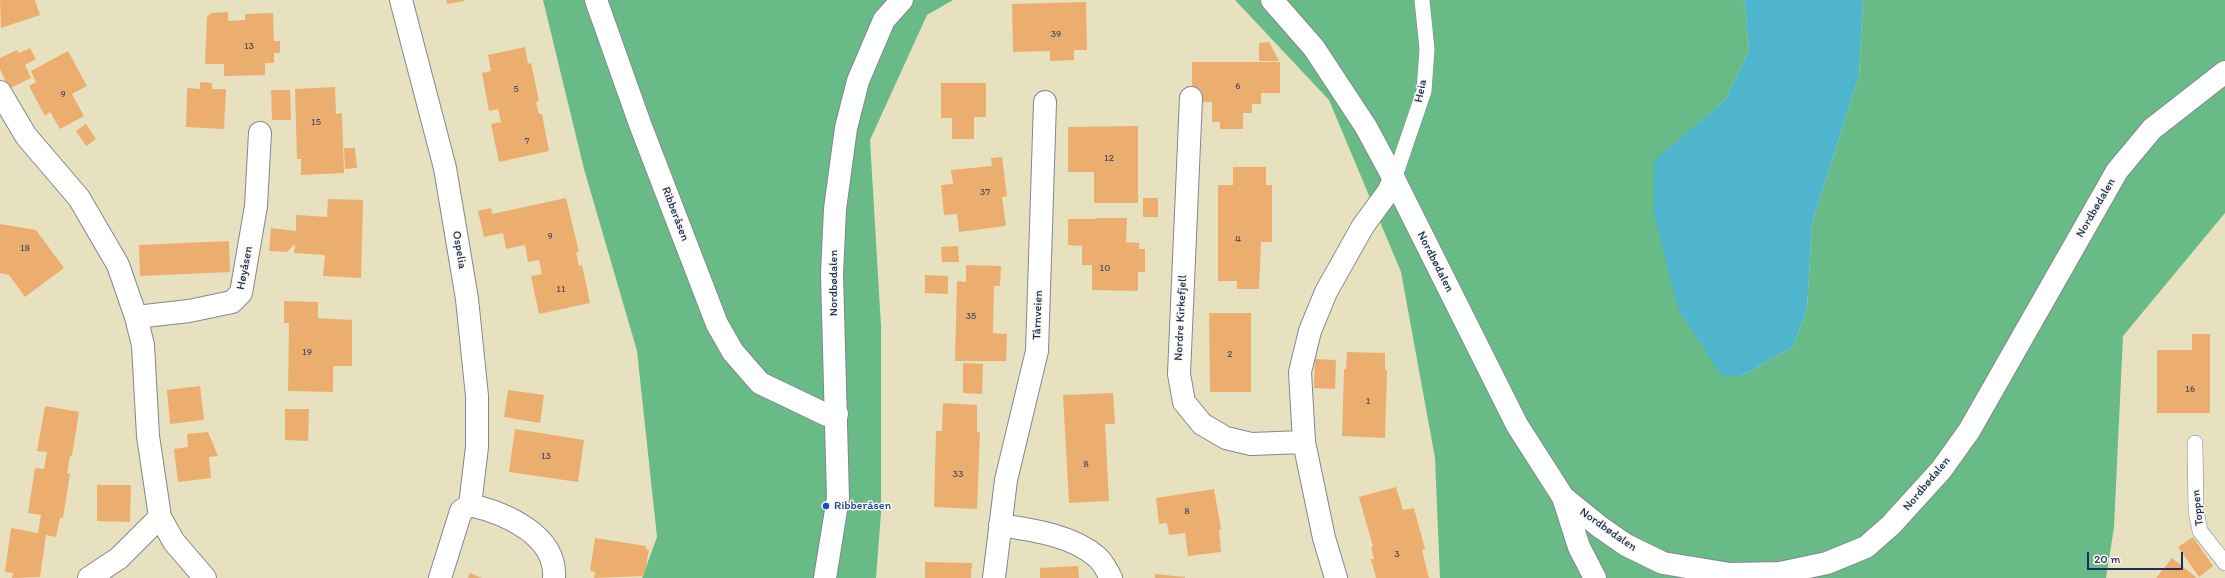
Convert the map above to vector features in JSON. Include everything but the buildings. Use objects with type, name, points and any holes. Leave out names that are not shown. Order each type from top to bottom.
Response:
[{"type":"street","name":"Ospelia","points":[[401,0],[445,168],[468,299],[477,403],[477,446],[470,505]]},
{"type":"street","name":"Ribberåsen","points":[[596,0],[642,132],[717,324],[733,352],[760,383],[827,415],[837,414]]},
{"type":"street","name":"Nordbødalen","points":[[825,578],[838,498],[837,414],[832,274],[835,209],[846,128],[858,80],[884,20],[902,0]]},
{"type":"street","name":"Nordbødalen","points":[[1272,0],[1314,48],[1366,127],[1394,179],[1517,425],[1563,497],[1626,545],[1663,563],[1729,576],[1780,573],[1827,562],[1866,547],[1891,525],[1941,470],[1969,431],[2117,171],[2152,130],[2225,72]]},
{"type":"street","points":[[0,92],[26,136],[79,198],[118,265],[136,317],[143,345],[148,436],[160,517],[174,542],[205,578]]},
{"type":"street","name":"Nordre Kirkefjell","points":[[1191,98],[1179,374],[1184,402],[1202,424],[1226,438],[1251,444],[1304,442]]},
{"type":"street","name":"Tårnveien","points":[[994,578],[1006,480],[1037,351],[1045,102]]},
{"type":"street","name":"Høyåsen","points":[[136,317],[189,311],[232,302],[242,293],[256,206],[260,133]]},
{"type":"street","points":[[1336,578],[1324,538],[1304,442],[1300,372],[1310,331],[1326,292],[1363,226],[1388,192],[1394,179]]},
{"type":"street","points":[[1563,497],[1579,547],[1594,578]]},
{"type":"street","points":[[440,578],[461,512],[470,505],[484,508],[512,519],[532,533],[547,548],[554,568],[554,578]]},
{"type":"street","points":[[89,578],[119,558],[160,517]]},
{"type":"street","points":[[1000,525],[1033,531],[1078,544],[1098,558],[1111,578]]},
{"type":"lane","name":"Heia","points":[[1394,179],[1424,91],[1427,49],[1422,0]]},
{"type":"lane","name":"Toppen","points":[[2195,443],[2196,511],[2200,531],[2225,564]]},
{"type":"green space","points":[[543,0],[953,0],[927,15],[870,140],[881,326],[881,513],[876,578],[642,578],[657,537],[637,351],[584,169]]},
{"type":"green space","points":[[1235,0],[1741,0],[1745,3],[1749,51],[1726,99],[1654,162],[1741,376],[1793,347],[1807,309],[1812,223],[1859,75],[1863,0],[2225,0],[2225,213],[2123,336],[2114,527],[2106,578],[1440,578],[1435,458],[1401,272],[1329,100]]},
{"type":"water","points":[[1741,0],[1863,0],[1859,75],[1812,223],[1807,309],[1793,347],[1741,376],[1722,376],[1678,309],[1654,214],[1654,161],[1726,99],[1749,51],[1745,3]]},
{"type":"place","name":"Ribberåsen","points":[[826,506]]}]
